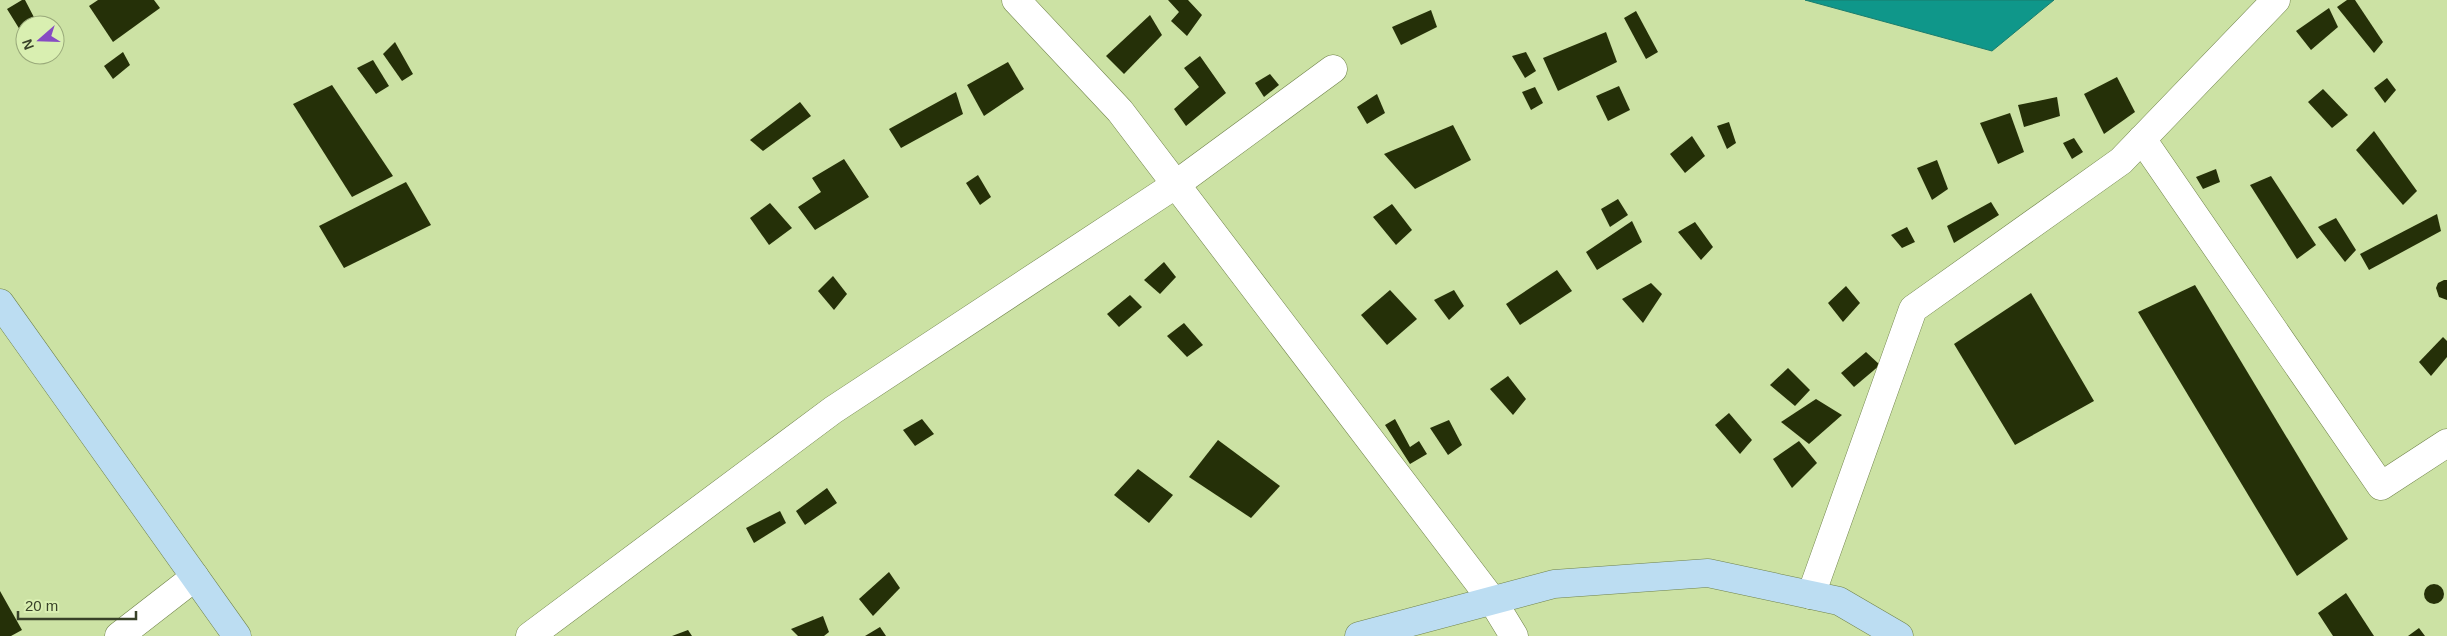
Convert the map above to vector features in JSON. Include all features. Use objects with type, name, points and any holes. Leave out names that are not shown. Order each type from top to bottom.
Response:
[{"type":"main road","points":[[0,303],[238,636]]},
{"type":"main road","points":[[1359,636],[1554,584],[1708,573],[1839,601],[1899,636]]},
{"type":"street","points":[[1016,0],[1120,111],[1492,600],[1514,636]]},
{"type":"street","points":[[1811,595],[1913,309],[2121,161],[2276,0]]},
{"type":"street","points":[[530,636],[833,410],[1175,185],[1333,69]]},
{"type":"street","points":[[2142,139],[2381,486],[2447,443]]},
{"type":"street","points":[[119,636],[195,576]]},
{"type":"water","points":[[1805,0],[2054,0],[1992,51]]},
{"type":"building","points":[[25,0],[33,15],[15,15],[15,22],[7,9]]},
{"type":"building","points":[[98,0],[154,0],[160,8],[113,42],[89,6]]},
{"type":"building","points":[[1168,0],[1188,0],[1202,15],[1187,36],[1171,21],[1179,12]]},
{"type":"building","points":[[2347,0],[2355,0],[2383,42],[2374,53],[2337,7]]},
{"type":"building","points":[[2329,8],[2338,27],[2311,50],[2296,31]]},
{"type":"building","points":[[1431,10],[1437,27],[1401,45],[1392,27]]},
{"type":"building","points":[[1636,11],[1658,52],[1646,59],[1624,18]]},
{"type":"building","points":[[1150,15],[1162,35],[1124,74],[1106,56]]},
{"type":"building","points":[[1606,32],[1617,62],[1558,91],[1543,58]]},
{"type":"building","points":[[395,42],[413,74],[402,81],[383,54]]},
{"type":"building","points":[[123,52],[130,65],[113,79],[104,66]]},
{"type":"building","points":[[1526,52],[1536,71],[1525,78],[1512,56]]},
{"type":"building","points":[[1200,56],[1226,93],[1186,126],[1174,109],[1199,87],[1184,68]]},
{"type":"building","points":[[373,60],[389,86],[376,94],[357,68]]},
{"type":"building","points":[[1008,62],[1024,89],[984,116],[967,85]]},
{"type":"building","points":[[1270,74],[1279,85],[1264,97],[1255,83]]},
{"type":"building","points":[[2117,77],[2135,112],[2104,134],[2084,94]]},
{"type":"building","points":[[2387,78],[2396,90],[2385,103],[2374,88]]},
{"type":"building","points":[[332,85],[393,176],[352,197],[293,104]]},
{"type":"building","points":[[1619,86],[1630,110],[1608,121],[1596,96]]},
{"type":"building","points":[[1535,87],[1543,103],[1531,110],[1522,92]]},
{"type":"building","points":[[2323,89],[2348,115],[2332,128],[2308,102]]},
{"type":"building","points":[[956,92],[963,114],[901,148],[889,129]]},
{"type":"building","points":[[1377,94],[1385,113],[1367,124],[1357,107]]},
{"type":"building","points":[[2057,97],[2060,116],[2024,127],[2018,105]]},
{"type":"building","points":[[800,102],[811,116],[763,151],[750,140]]},
{"type":"building","points":[[2010,113],[2024,152],[1998,164],[1980,123]]},
{"type":"building","points":[[1729,122],[1736,143],[1727,149],[1717,126]]},
{"type":"building","points":[[1453,125],[1471,160],[1415,189],[1384,154]]},
{"type":"building","points":[[2374,131],[2417,191],[2403,205],[2356,150]]},
{"type":"building","points":[[1692,136],[1705,156],[1685,173],[1670,154]]},
{"type":"building","points":[[2074,138],[2083,152],[2072,159],[2063,143]]},
{"type":"building","points":[[844,159],[869,197],[815,230],[798,207],[821,192],[812,178]]},
{"type":"building","points":[[1937,160],[1948,189],[1932,200],[1917,168]]},
{"type":"building","points":[[2216,169],[2220,182],[2203,189],[2196,177]]},
{"type":"building","points":[[978,175],[991,197],[980,205],[966,183]]},
{"type":"building","points":[[2271,176],[2316,245],[2297,259],[2250,185]]},
{"type":"building","points":[[406,182],[431,225],[344,268],[319,226]]},
{"type":"building","points":[[1618,199],[1628,215],[1610,227],[1601,209]]},
{"type":"building","points":[[1991,202],[1999,215],[1954,243],[1947,226]]},
{"type":"building","points":[[770,203],[792,228],[769,245],[750,218]]},
{"type":"building","points":[[1392,204],[1412,230],[1396,245],[1373,217]]},
{"type":"building","points":[[2437,214],[2441,231],[2369,270],[2360,254]]},
{"type":"building","points":[[2336,218],[2356,250],[2345,262],[2318,227]]},
{"type":"building","points":[[1632,221],[1642,242],[1597,270],[1586,252]]},
{"type":"building","points":[[1695,222],[1713,247],[1701,260],[1678,232]]},
{"type":"building","points":[[1907,227],[1915,242],[1902,248],[1891,235]]},
{"type":"building","points":[[1164,262],[1176,277],[1160,294],[1144,280]]},
{"type":"building","points":[[1557,270],[1572,291],[1520,325],[1506,304]]},
{"type":"building","points":[[833,276],[847,294],[834,310],[818,291]]},
{"type":"building","points":[[2447,280],[2447,300],[2439,297],[2436,288],[2438,283]]},
{"type":"building","points":[[1651,283],[1662,294],[1643,323],[1622,299]]},
{"type":"building","points":[[2195,285],[2348,539],[2297,576],[2138,312]]},
{"type":"building","points":[[1846,286],[1860,303],[1843,322],[1828,303]]},
{"type":"building","points":[[1390,290],[1417,319],[1387,345],[1361,315]]},
{"type":"building","points":[[1454,290],[1464,306],[1449,320],[1434,300]]},
{"type":"building","points":[[2031,293],[2094,401],[2015,445],[1954,344]]},
{"type":"building","points":[[1130,295],[1142,307],[1119,327],[1107,314]]},
{"type":"building","points":[[1184,323],[1203,345],[1187,357],[1167,336]]},
{"type":"building","points":[[2443,337],[2447,341],[2447,357],[2431,376],[2419,362]]},
{"type":"building","points":[[1866,352],[1880,365],[1854,387],[1841,373]]},
{"type":"building","points":[[1788,368],[1810,390],[1795,406],[1770,385]]},
{"type":"building","points":[[1508,376],[1526,399],[1513,415],[1490,389]]},
{"type":"building","points":[[1816,399],[1842,415],[1809,444],[1781,422]]},
{"type":"building","points":[[1729,413],[1752,440],[1740,454],[1715,425]]},
{"type":"building","points":[[922,419],[934,434],[915,446],[903,430]]},
{"type":"building","points":[[1395,419],[1410,447],[1419,441],[1427,454],[1410,464],[1385,425]]},
{"type":"building","points":[[1449,420],[1462,445],[1448,455],[1430,428]]},
{"type":"building","points":[[1218,440],[1280,486],[1251,518],[1189,477]]},
{"type":"building","points":[[1799,441],[1817,463],[1792,488],[1773,459]]},
{"type":"building","points":[[1138,469],[1173,495],[1149,523],[1114,495]]},
{"type":"building","points":[[827,488],[837,503],[805,525],[796,511]]},
{"type":"building","points":[[780,511],[786,523],[754,543],[746,528]]},
{"type":"building","points":[[889,572],[900,588],[873,616],[859,599]]},
{"type":"building","points":[[2434,584],[2441,587],[2444,594],[2441,601],[2434,604],[2427,601],[2424,594],[2427,587]]},
{"type":"building","points":[[0,591],[22,630],[11,636],[0,636]]},
{"type":"building","points":[[2346,593],[2374,636],[2333,636],[2318,613]]},
{"type":"building","points":[[823,616],[829,632],[824,636],[798,636],[791,629]]},
{"type":"building","points":[[880,627],[886,636],[865,636]]},
{"type":"building","points":[[2419,628],[2425,636],[2408,636]]},
{"type":"building","points":[[688,630],[692,636],[672,636]]}]
